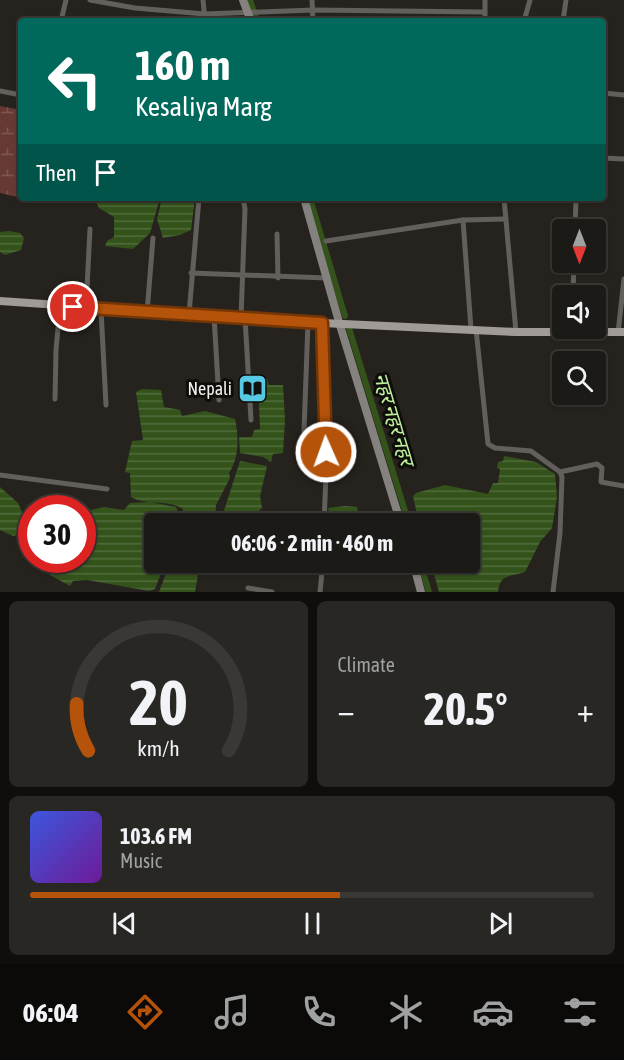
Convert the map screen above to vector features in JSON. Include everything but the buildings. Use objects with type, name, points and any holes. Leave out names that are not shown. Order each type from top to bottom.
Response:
[{"type":"main road","points":[[243,0],[251,15]]},
{"type":"main road","points":[[305,201],[398,513]]},
{"type":"main road","points":[[0,301],[147,313],[322,323],[516,332],[552,331]]},
{"type":"main road","points":[[606,332],[621,332]]},
{"type":"main road","points":[[416,573],[421,592]]},
{"type":"street","points":[[62,18],[66,0]]},
{"type":"street","points":[[90,0],[205,18],[313,10],[484,12]]},
{"type":"street","points":[[203,0],[205,18]]},
{"type":"street","points":[[312,0],[314,18]]},
{"type":"street","points":[[485,0],[485,18]]},
{"type":"street","points":[[525,18],[530,0]]},
{"type":"street","points":[[563,18],[566,0]]},
{"type":"street","points":[[0,91],[18,94]]},
{"type":"street","points":[[606,93],[624,94]]},
{"type":"street","points":[[606,158],[624,159]]},
{"type":"street","points":[[189,314],[199,201]]},
{"type":"street","points":[[243,201],[243,318],[251,420]]},
{"type":"street","points":[[504,201],[516,332]]},
{"type":"street","points":[[575,219],[576,201]]},
{"type":"street","points":[[326,241],[463,220],[506,219]]},
{"type":"street","points":[[463,220],[488,444],[491,447],[531,451],[560,472],[597,464],[602,468],[601,482],[624,486]]},
{"type":"street","points":[[86,308],[90,229]]},
{"type":"street","points":[[277,234],[278,278]]},
{"type":"street","points":[[147,313],[153,238]]},
{"type":"street","points":[[191,273],[278,278],[327,278]]},
{"type":"street","points":[[621,332],[624,279]]},
{"type":"street","points":[[55,399],[60,306]]},
{"type":"street","points":[[101,309],[106,405]]},
{"type":"street","points":[[214,316],[219,400]]},
{"type":"street","points":[[303,458],[308,322]]},
{"type":"street","points":[[322,323],[326,474],[324,513]]},
{"type":"street","points":[[553,592],[561,511],[560,472]]},
{"type":"street","points":[[0,475],[107,489]]},
{"type":"street","points":[[320,592],[322,573]]},
{"type":"street","points":[[248,588],[272,592]]},
{"type":"green space","points":[[0,106],[18,109],[18,197],[0,193]]},
{"type":"shaded area","points":[[96,201],[159,201],[150,233],[133,249],[105,246],[107,241],[114,237],[114,217],[99,208]]},
{"type":"shaded area","points":[[161,201],[195,201],[191,230],[163,238],[157,219]]},
{"type":"shaded area","points":[[0,232],[20,233],[24,238],[21,250],[5,255],[0,252]]},
{"type":"shaded area","points":[[258,379],[267,379],[269,385],[283,385],[285,420],[283,453],[273,454],[271,462],[263,457],[240,453],[239,437],[252,437],[254,430],[260,429]]},
{"type":"shaded area","points":[[142,389],[161,390],[164,407],[180,410],[182,416],[205,411],[235,419],[236,454],[229,473],[230,478],[216,505],[216,513],[183,513],[183,509],[177,506],[131,497],[130,473],[125,472],[132,441],[143,440],[136,392]]},
{"type":"shaded area","points":[[504,456],[536,462],[555,474],[557,497],[552,528],[540,542],[525,572],[504,579],[498,592],[439,592],[434,573],[480,573],[480,513],[417,513],[413,496],[416,493],[445,485],[488,494],[493,483],[498,483],[500,469],[497,468],[498,462],[503,461]]},
{"type":"shaded area","points":[[240,461],[267,466],[260,496],[262,508],[257,513],[223,513]]},
{"type":"shaded area","points":[[0,487],[18,503],[18,535],[13,536],[0,530]]},
{"type":"shaded area","points":[[150,502],[176,507],[178,513],[144,513],[144,573],[161,573],[155,589],[149,591],[87,580],[73,581],[70,586],[50,575],[50,573],[96,573],[96,509],[104,507],[124,510],[130,503]]},
{"type":"shaded area","points":[[357,507],[358,513],[329,513],[328,508]]},
{"type":"shaded area","points":[[166,573],[198,573],[195,592],[159,592]]},
{"type":"waterway","name":"नहर नहर नहर","points":[[250,0],[256,18]]},
{"type":"waterway","name":"नहर नहर नहर","points":[[311,201],[345,316]]},
{"type":"waterway","name":"नहर नहर नहर","points":[[348,325],[406,513]]},
{"type":"waterway","name":"नहर नहर नहर","points":[[423,573],[429,592]]},
{"type":"place","name":"Nepali","points":[[253,389]]},
{"type":"route","points":[[73,307],[322,323],[326,452]]}]
